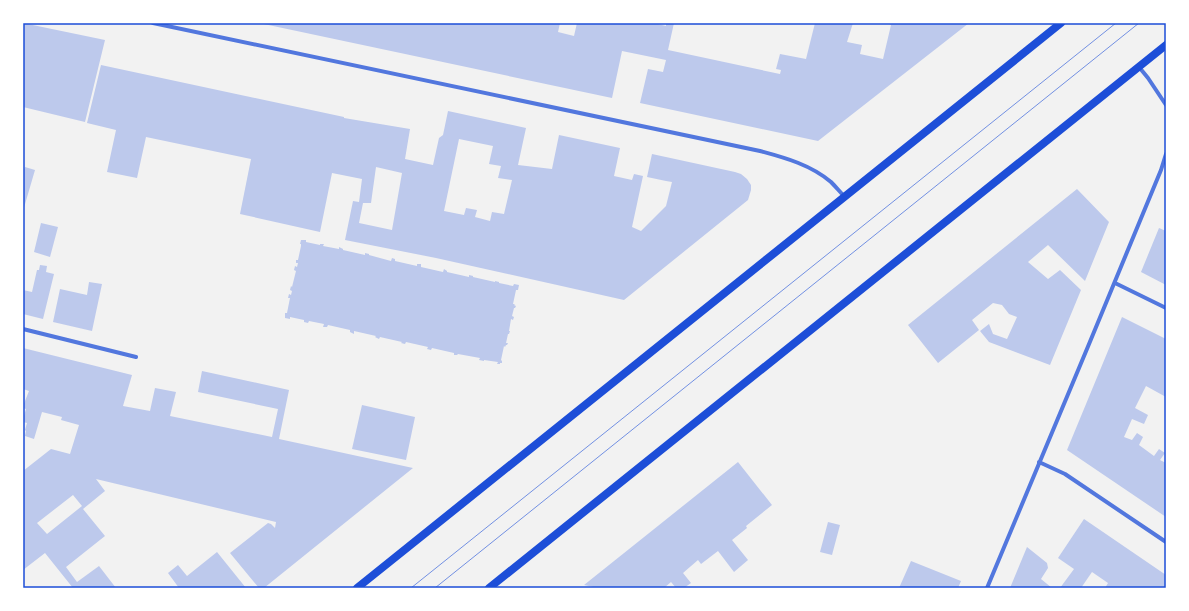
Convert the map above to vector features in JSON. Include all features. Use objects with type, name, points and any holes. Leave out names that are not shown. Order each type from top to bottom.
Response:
[{"type":"main road","points":[[357,588],[1061,23]]},
{"type":"main road","points":[[489,588],[1166,45]]},
{"type":"street","points":[[153,23],[760,151],[790,159],[818,172],[832,183],[844,196]]},
{"type":"street","points":[[1139,66],[1166,105]]},
{"type":"street","points":[[987,588],[1115,283],[1161,170],[1166,154]]},
{"type":"street","points":[[1115,283],[1166,308]]},
{"type":"street","points":[[23,329],[136,357]]},
{"type":"street","points":[[1039,462],[1065,474],[1166,542]]},
{"type":"building","points":[[23,23],[105,40],[85,122],[23,107]]},
{"type":"building","points":[[259,23],[560,23],[558,32],[574,36],[577,23],[654,23],[666,26],[666,23],[674,23],[668,50],[780,74],[781,70],[776,69],[780,54],[806,59],[815,23],[853,23],[847,42],[862,45],[860,54],[883,59],[891,25],[887,23],[969,23],[818,141],[640,103],[648,69],[663,72],[666,60],[622,51],[612,98]]},
{"type":"building","points":[[101,65],[344,118],[410,129],[405,159],[433,165],[439,138],[443,135],[448,111],[526,128],[518,165],[552,169],[559,135],[620,148],[614,176],[632,180],[634,174],[643,176],[632,227],[641,231],[666,206],[672,182],[647,177],[652,154],[741,174],[751,185],[751,190],[748,200],[624,300],[436,258],[345,240],[353,201],[359,202],[362,179],[332,173],[320,232],[240,214],[251,159],[146,137],[137,178],[107,172],[116,130],[87,123]],"holes":[[[459,139],[493,146],[489,164],[501,166],[498,178],[512,180],[504,214],[492,212],[490,221],[475,217],[477,210],[466,208],[464,215],[444,211]],[[376,167],[402,173],[392,230],[359,223],[363,203],[371,203]]]},
{"type":"building","points":[[25,167],[35,170],[23,211],[23,172]]},
{"type":"building","points":[[1077,189],[1109,222],[1085,281],[1048,245],[1028,262],[1048,279],[1060,270],[1081,290],[1050,365],[989,342],[980,331],[989,324],[993,334],[1007,339],[1017,317],[1009,314],[1002,305],[993,303],[972,320],[979,330],[938,363],[908,325]]},
{"type":"building","points":[[41,223],[58,227],[50,257],[34,252]]},
{"type":"building","points":[[1159,228],[1166,231],[1166,285],[1141,272]]},
{"type":"building","points":[[301,240],[306,240],[306,242],[320,245],[324,244],[323,246],[339,249],[339,247],[343,250],[365,255],[365,253],[391,261],[392,258],[395,259],[395,261],[417,266],[417,264],[421,264],[421,267],[443,272],[444,269],[447,272],[469,277],[469,275],[513,286],[514,284],[519,285],[518,290],[516,290],[513,304],[516,306],[512,316],[514,317],[513,320],[511,319],[510,331],[506,343],[508,343],[505,347],[504,346],[501,360],[502,363],[497,364],[498,362],[479,360],[480,358],[458,354],[454,355],[454,353],[432,348],[431,350],[427,349],[428,347],[406,342],[405,344],[380,337],[379,339],[375,337],[376,336],[354,331],[354,334],[350,332],[350,330],[328,325],[327,327],[323,327],[324,324],[309,321],[308,323],[304,322],[304,320],[290,317],[290,319],[285,318],[285,313],[287,313],[290,298],[288,298],[289,294],[291,295],[292,291],[290,290],[296,271],[294,270],[298,263],[296,263],[296,260],[298,260]]},
{"type":"building","points":[[40,265],[47,266],[46,272],[54,274],[43,319],[23,314],[23,290],[32,292],[37,270],[39,270]]},
{"type":"building","points":[[89,282],[102,284],[92,331],[53,322],[60,289],[87,295]]},
{"type":"building","points":[[1122,317],[1166,339],[1166,397],[1146,386],[1135,408],[1148,415],[1144,424],[1132,419],[1124,437],[1132,440],[1137,433],[1143,437],[1139,445],[1154,456],[1159,449],[1165,453],[1160,460],[1166,463],[1166,517],[1067,450]]},
{"type":"building","points":[[23,348],[132,375],[123,406],[150,411],[155,388],[176,392],[170,416],[272,437],[278,409],[198,392],[202,371],[289,390],[279,439],[413,468],[264,588],[259,588],[230,553],[268,523],[275,528],[276,522],[96,479],[105,491],[83,509],[105,536],[66,567],[77,582],[99,566],[116,588],[73,588],[45,553],[23,570],[23,471],[51,449],[70,454],[79,425],[61,420],[62,417],[42,412],[34,439],[25,436],[27,423],[23,422],[26,409],[23,408],[23,406],[29,391],[23,389]],"holes":[[[73,495],[82,506],[47,534],[37,523]]]},
{"type":"building","points":[[362,405],[415,417],[406,460],[352,449]]},
{"type":"building","points":[[738,462],[772,505],[746,526],[747,528],[732,540],[748,560],[734,572],[718,551],[701,564],[698,560],[683,573],[691,583],[684,588],[676,588],[671,582],[664,588],[598,588],[584,585]]},
{"type":"building","points":[[1084,519],[1166,575],[1166,588],[1105,588],[1108,583],[1092,572],[1081,588],[1060,588],[1074,569],[1058,558]]},
{"type":"building","points":[[828,522],[840,525],[832,555],[820,552]]},
{"type":"building","points":[[1027,547],[1047,563],[1048,568],[1041,579],[1052,588],[1010,588]]},
{"type":"building","points":[[217,552],[246,588],[179,588],[168,573],[178,565],[187,576]]},
{"type":"building","points":[[911,561],[961,581],[958,588],[899,588]]},
{"type":"tram line","points":[[411,588],[1116,23]]},
{"type":"tram line","points":[[435,588],[1139,23]]}]
